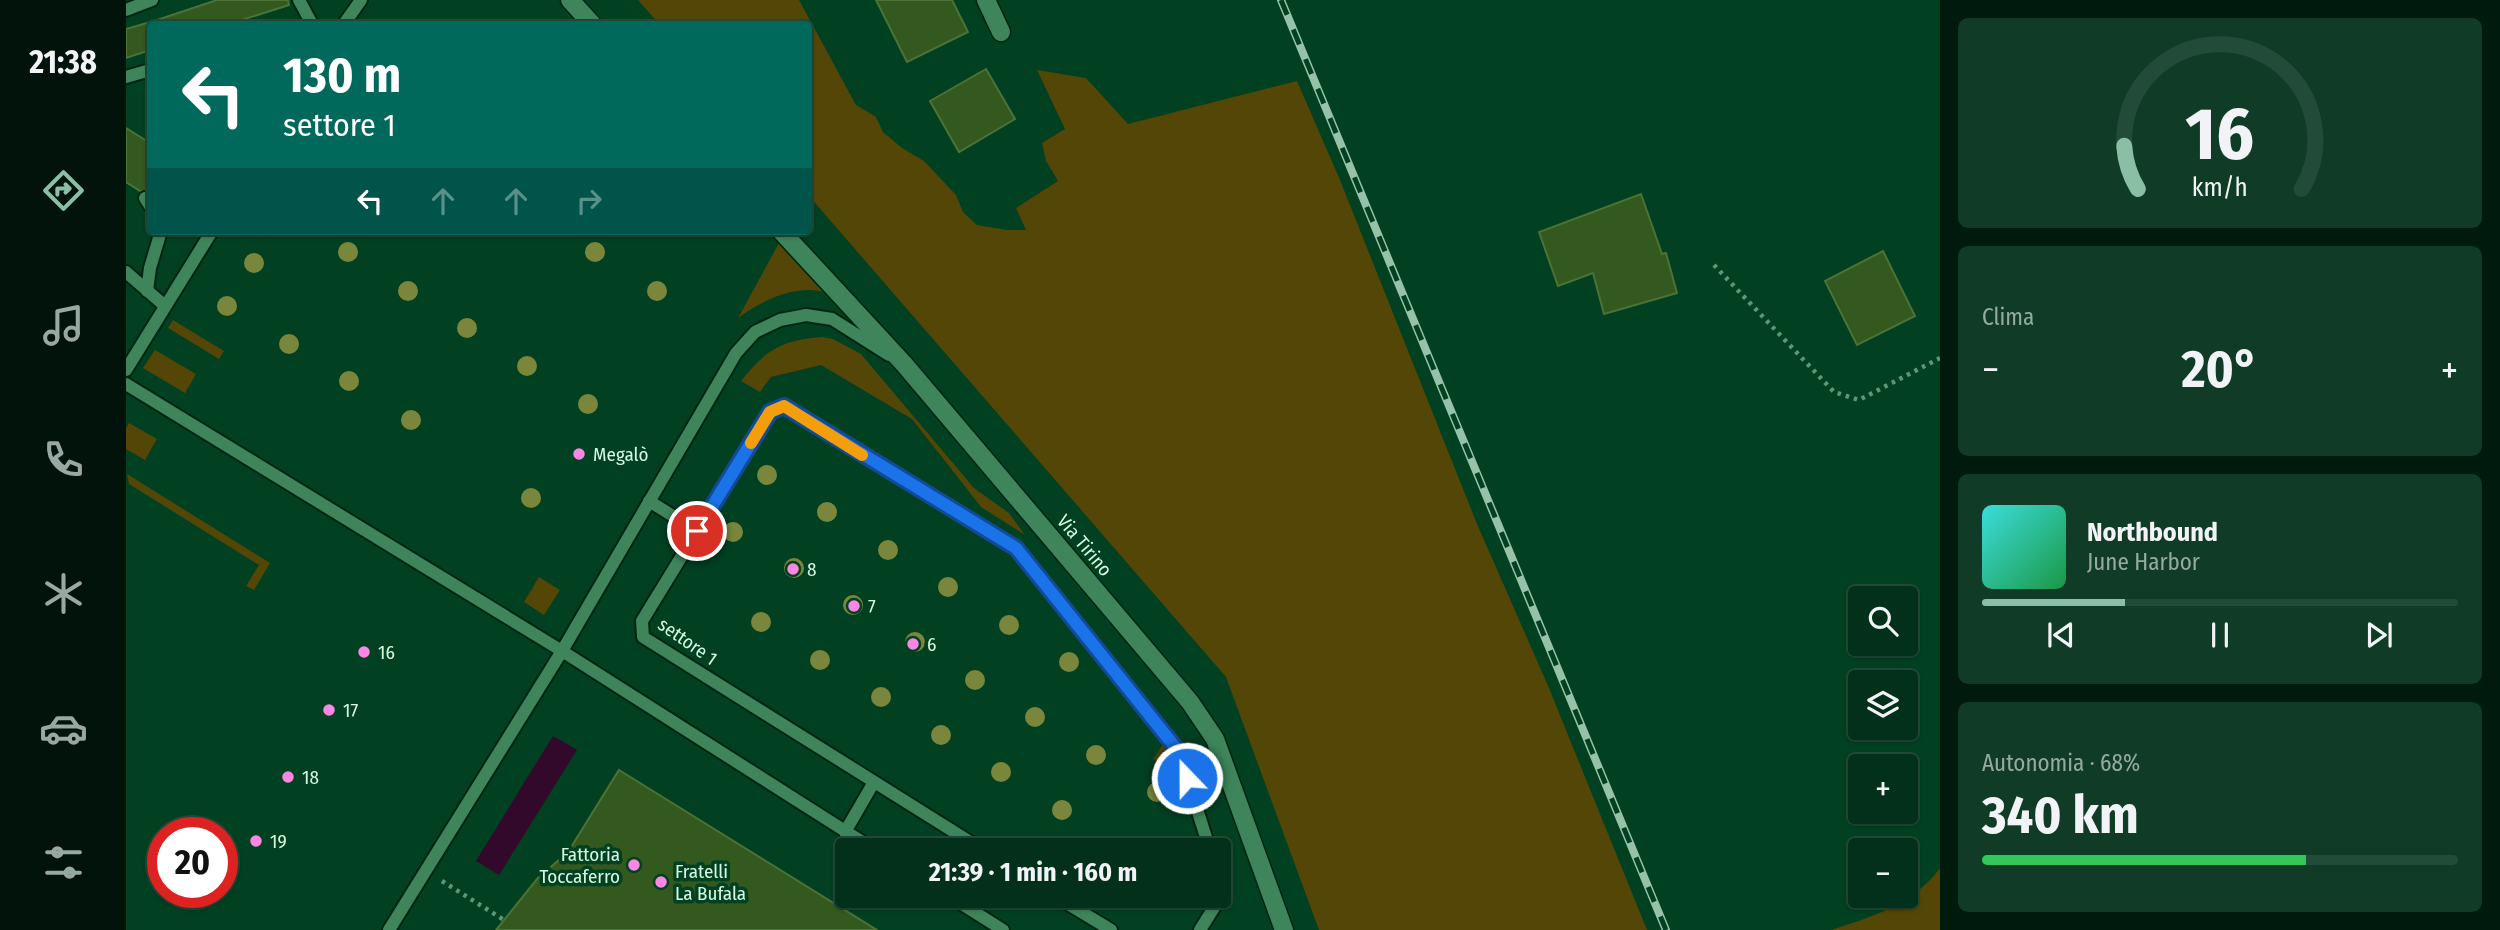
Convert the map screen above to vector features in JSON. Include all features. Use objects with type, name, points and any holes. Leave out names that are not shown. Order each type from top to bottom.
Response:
[{"type":"street","points":[[570,0],[589,21]]},
{"type":"street","points":[[986,0],[1001,32]]},
{"type":"street","name":"Via Tirino","points":[[786,235],[904,364],[1190,702],[1215,739],[1284,930]]},
{"type":"lane","points":[[126,9],[152,0]]},
{"type":"lane","points":[[299,0],[310,21]]},
{"type":"lane","points":[[345,21],[361,0]]},
{"type":"lane","points":[[126,77],[147,71]]},
{"type":"lane","points":[[147,291],[150,268],[160,235]]},
{"type":"lane","points":[[126,370],[209,235]]},
{"type":"lane","points":[[126,272],[165,306]]},
{"type":"lane","points":[[389,930],[562,650],[736,353],[755,332],[780,320],[806,315],[832,319],[904,364]]},
{"type":"lane","points":[[126,384],[562,650],[855,838]]},
{"type":"lane","name":"settore 1","points":[[964,838],[643,637],[642,621],[770,412],[784,406],[1016,548],[1179,752],[1206,838]]},
{"type":"lane","points":[[649,502],[697,531]]},
{"type":"lane","points":[[845,832],[874,782]]},
{"type":"lane","points":[[967,908],[1003,930]]},
{"type":"lane","points":[[1075,908],[1111,930]]},
{"type":"lane","points":[[1200,930],[1214,908]]},
{"type":"path","points":[[1714,265],[1834,392],[1859,400],[1940,358]]},
{"type":"path","points":[[426,870],[504,920]]},
{"type":"shaded area","points":[[638,0],[799,0],[810,21],[656,21]]},
{"type":"shaded area","points":[[812,24],[856,105],[876,117],[883,132],[902,148],[924,161],[956,195],[963,212],[977,225],[1007,230],[1026,230],[1016,208],[1058,181],[1046,161],[1042,143],[1065,129],[1037,70],[1086,78],[1128,124],[1297,81],[1340,180],[1477,524],[1549,688],[1647,930],[1319,930],[1226,677],[812,199]]},
{"type":"shaded area","points":[[779,243],[828,293],[805,290],[781,295],[738,318]]},
{"type":"shaded area","points":[[173,320],[224,351],[219,359],[168,328]]},
{"type":"shaded area","points":[[822,337],[833,339],[861,354],[974,488],[1009,513],[1025,535],[981,507],[912,419],[821,365],[771,377],[760,392],[741,381],[759,361],[776,348],[796,341]]},
{"type":"shaded area","points":[[155,350],[196,374],[185,393],[143,368]]},
{"type":"shaded area","points":[[129,423],[157,439],[145,460],[126,449],[126,428]]},
{"type":"shaded area","points":[[127,474],[270,563],[254,590],[246,586],[259,565],[129,484]]},
{"type":"shaded area","points":[[539,577],[560,590],[544,615],[524,602]]},
{"type":"shaded area","points":[[553,736],[577,750],[499,875],[476,861]]},
{"type":"shaded area","points":[[1163,744],[1186,787],[1183,790],[1166,779],[1170,771],[1153,759]]},
{"type":"shaded area","points":[[1940,868],[1940,930],[1831,930],[1891,908],[1918,908],[1918,891]]},
{"type":"building","points":[[217,0],[288,0],[289,5],[238,21],[157,20]]},
{"type":"building","points":[[876,0],[952,0],[968,32],[907,62]]},
{"type":"building","points":[[147,23],[147,51],[126,58],[126,29]]},
{"type":"building","points":[[986,69],[1015,119],[959,152],[930,101]]},
{"type":"building","points":[[126,128],[147,141],[147,191],[140,191],[126,182]]},
{"type":"building","points":[[1641,194],[1662,254],[1666,253],[1677,293],[1604,314],[1593,273],[1558,286],[1539,232]]},
{"type":"building","points":[[1883,251],[1915,316],[1857,345],[1825,281]]},
{"type":"building","points":[[619,770],[835,904],[835,908],[842,908],[877,930],[496,930],[537,879],[568,852]]},
{"type":"railway","points":[[1281,0],[1666,930]]},
{"type":"slow traffic","points":[[751,443],[770,412],[784,406],[862,455]]},
{"type":"place","name":"Megalò","points":[[579,454]]},
{"type":"place","name":"8","points":[[793,569]]},
{"type":"place","name":"7","points":[[854,606]]},
{"type":"place","name":"6","points":[[913,644]]},
{"type":"place","name":"16","points":[[364,652]]},
{"type":"place","name":"17","points":[[329,710]]},
{"type":"place","name":"18","points":[[288,777]]},
{"type":"place","name":"19","points":[[256,841]]},
{"type":"place","name":"Fattoria Toccaferro","points":[[634,865]]},
{"type":"place","name":"Fratelli La Bufala","points":[[661,882]]},
{"type":"route","points":[[697,531],[770,412],[784,406],[1016,548],[1179,752],[1187,778]]}]
